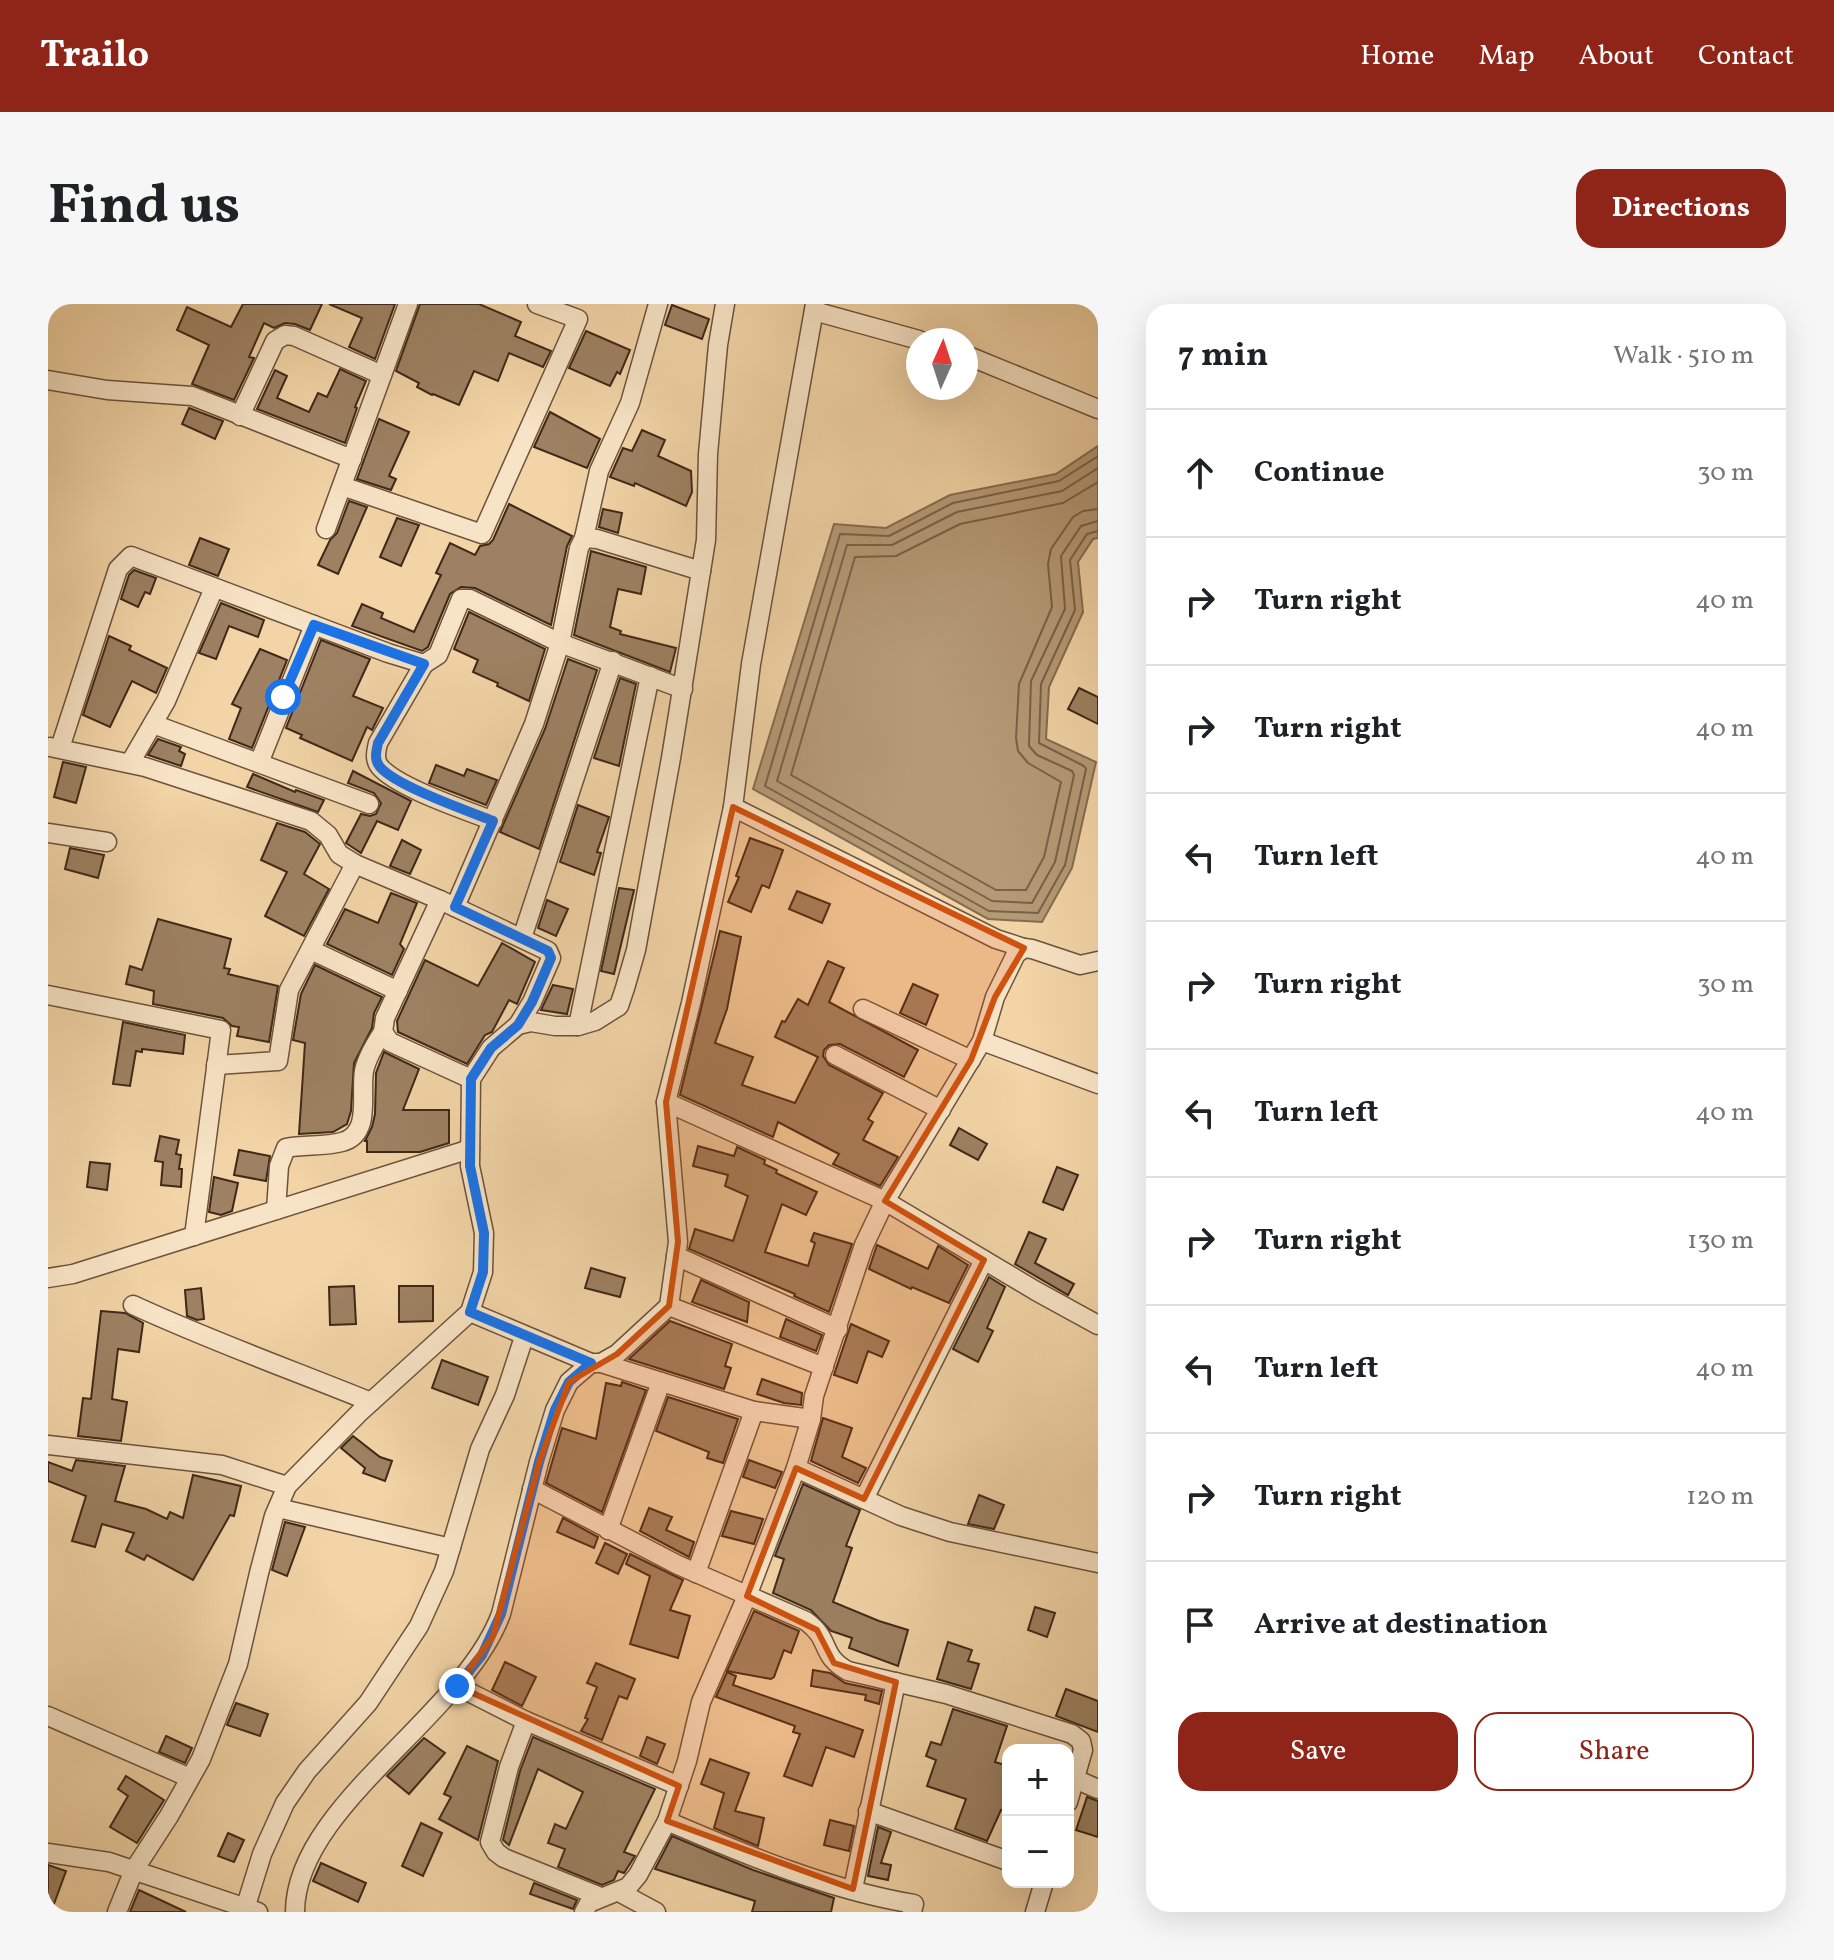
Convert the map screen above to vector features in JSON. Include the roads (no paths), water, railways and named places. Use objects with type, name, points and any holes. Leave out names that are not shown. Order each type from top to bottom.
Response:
[{"type":"street","points":[[326,529],[408,304]]},
{"type":"street","points":[[276,1210],[279,1166],[286,1148],[344,1142],[356,1135],[362,1123],[364,1071],[371,1051],[383,1032],[385,1018],[493,821],[534,724],[560,643],[579,548],[599,471],[630,403],[658,304]]},
{"type":"street","points":[[518,1025],[531,1022],[578,1026],[609,1014],[619,1006],[636,950],[683,689],[706,540],[710,438],[725,304]]},
{"type":"street","points":[[342,486],[482,534],[578,319],[543,305]]},
{"type":"street","points":[[295,1912],[303,1873],[327,1830],[362,1784],[457,1686],[493,1636],[555,1410],[569,1382],[590,1361],[636,1337],[669,1306],[678,1242],[666,1102],[691,1003],[733,807],[751,664],[814,308],[906,336]]},
{"type":"street","points":[[240,416],[275,341],[285,335],[294,336],[382,375]]},
{"type":"street","points":[[978,360],[1098,409]]},
{"type":"street","points":[[48,380],[107,390],[192,396],[352,459]]},
{"type":"street","points":[[584,538],[597,539],[701,571]]},
{"type":"street","points":[[117,1912],[134,1870],[201,1759],[238,1664],[259,1573],[287,1486],[371,1402],[470,1312],[483,1272],[484,1233],[470,1158],[471,1079],[491,1048],[518,1025],[551,958],[548,951],[522,938],[355,864],[339,854],[328,835],[311,821],[130,763],[54,748],[118,569],[131,556],[424,664]]},
{"type":"street","points":[[130,763],[171,690],[214,588]]},
{"type":"street","points":[[493,821],[418,790],[379,766],[375,756],[378,743],[424,664],[438,655],[461,599],[470,599],[560,643],[683,689]]},
{"type":"street","points":[[259,763],[314,625]]},
{"type":"street","points":[[522,938],[613,661]]},
{"type":"street","points":[[578,1026],[650,676]]},
{"type":"street","points":[[153,724],[369,804]]},
{"type":"street","points":[[733,807],[996,939],[1080,965],[1096,965]]},
{"type":"street","points":[[48,833],[107,842]]},
{"type":"street","points":[[216,1065],[278,1061],[289,990],[355,864]]},
{"type":"street","points":[[584,1912],[589,1903],[628,1887],[638,1875],[667,1821],[701,1702],[747,1596],[796,1468],[811,1419],[814,1396],[864,1245],[885,1201],[982,1041],[995,997],[1016,954],[1024,948]]},
{"type":"street","points":[[311,950],[398,991]]},
{"type":"street","points":[[48,995],[221,1030],[194,1236]]},
{"type":"street","points":[[863,1009],[971,1060]]},
{"type":"street","points":[[383,1032],[390,1042],[471,1079]]},
{"type":"street","points":[[982,1041],[1098,1084]]},
{"type":"street","points":[[835,1055],[941,1110]]},
{"type":"street","points":[[666,1102],[885,1201],[1098,1325]]},
{"type":"street","points":[[48,1278],[73,1274],[276,1210],[470,1158]]},
{"type":"street","points":[[676,1256],[838,1329]]},
{"type":"street","points":[[864,1499],[984,1260]]},
{"type":"street","points":[[133,1305],[190,1332],[252,1353],[371,1402]]},
{"type":"street","points":[[669,1306],[824,1367]]},
{"type":"street","points":[[470,1312],[590,1361],[754,1411],[811,1419]]},
{"type":"street","points":[[48,1853],[109,1862],[249,1910],[262,1854],[285,1803],[307,1771],[368,1703],[419,1626],[444,1571],[480,1449],[530,1338]]},
{"type":"street","points":[[608,1530],[661,1382]]},
{"type":"street","points":[[696,1573],[754,1411]]},
{"type":"street","points":[[48,1445],[222,1465],[287,1486]]},
{"type":"street","points":[[796,1468],[901,1516],[950,1532],[1098,1563]]},
{"type":"street","points":[[532,1489],[696,1573],[806,1621],[817,1630],[834,1663],[848,1671],[946,1694],[1072,1734],[1081,1741],[1083,1750],[1074,1782]]},
{"type":"street","points":[[278,1508],[451,1548]]},
{"type":"street","points":[[853,1889],[896,1682]]},
{"type":"street","points":[[457,1686],[526,1721],[679,1786]]},
{"type":"street","points":[[48,1716],[190,1778]]},
{"type":"street","points":[[526,1721],[509,1767],[490,1842],[496,1852],[504,1858],[656,1912]]},
{"type":"street","points":[[1075,1779],[1098,1789]]},
{"type":"street","points":[[868,1811],[1002,1859]]},
{"type":"street","points":[[667,1821],[777,1866],[914,1904],[912,1912]]},
{"type":"street","points":[[1035,1912],[1042,1888]]},
{"type":"water","points":[[1098,446],[1098,538],[1093,539],[1078,562],[1083,612],[1049,687],[1046,739],[1096,762],[1072,868],[1042,922],[988,919],[753,789],[834,524],[886,528],[950,495],[1056,474]]}]
